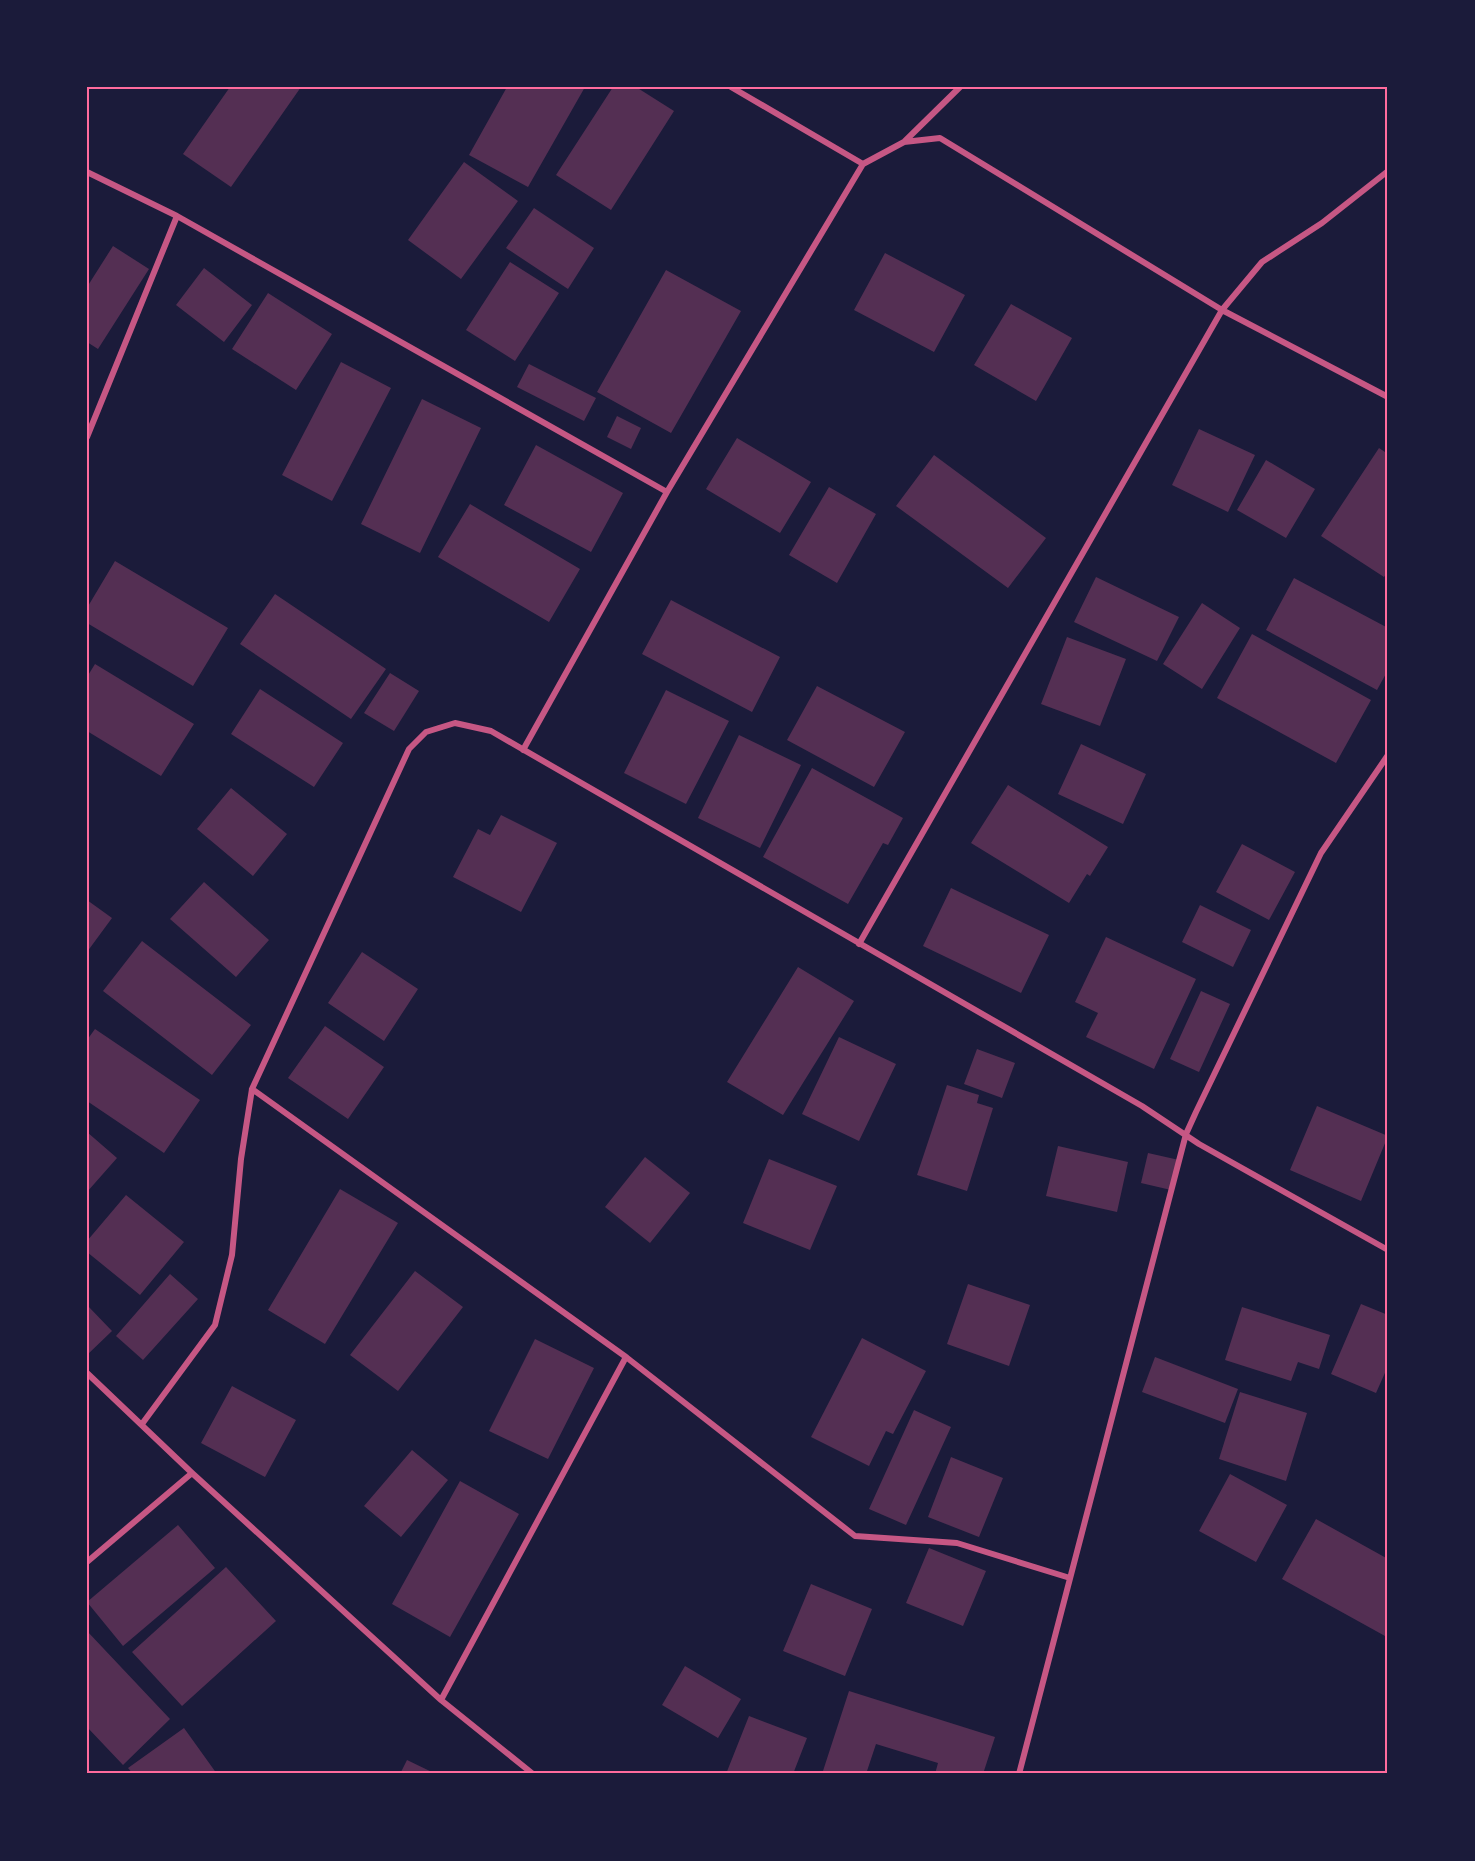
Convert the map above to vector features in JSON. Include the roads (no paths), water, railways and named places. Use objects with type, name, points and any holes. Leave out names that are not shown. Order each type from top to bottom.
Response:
[{"type":"street","points":[[731,87],[863,164]]},
{"type":"street","points":[[523,750],[667,492],[863,164],[904,142],[960,87]]},
{"type":"street","points":[[904,142],[940,138],[1222,310],[1388,397]]},
{"type":"street","points":[[859,944],[1222,310],[1262,262],[1322,223],[1388,171]]},
{"type":"street","points":[[87,172],[177,216],[667,492]]},
{"type":"street","points":[[87,437],[177,216]]},
{"type":"street","points":[[142,1424],[215,1325],[232,1256],[241,1159],[252,1089],[409,749],[426,732],[455,723],[490,731],[1142,1106],[1199,1144],[1388,1250]]},
{"type":"street","points":[[1019,1774],[1186,1134],[1321,853],[1388,755]]},
{"type":"street","points":[[252,1089],[626,1357],[855,1536],[957,1544],[1070,1578]]},
{"type":"street","points":[[441,1700],[626,1357]]},
{"type":"street","points":[[87,1373],[192,1473],[441,1700],[533,1774]]},
{"type":"street","points":[[87,1562],[192,1473]]}]
